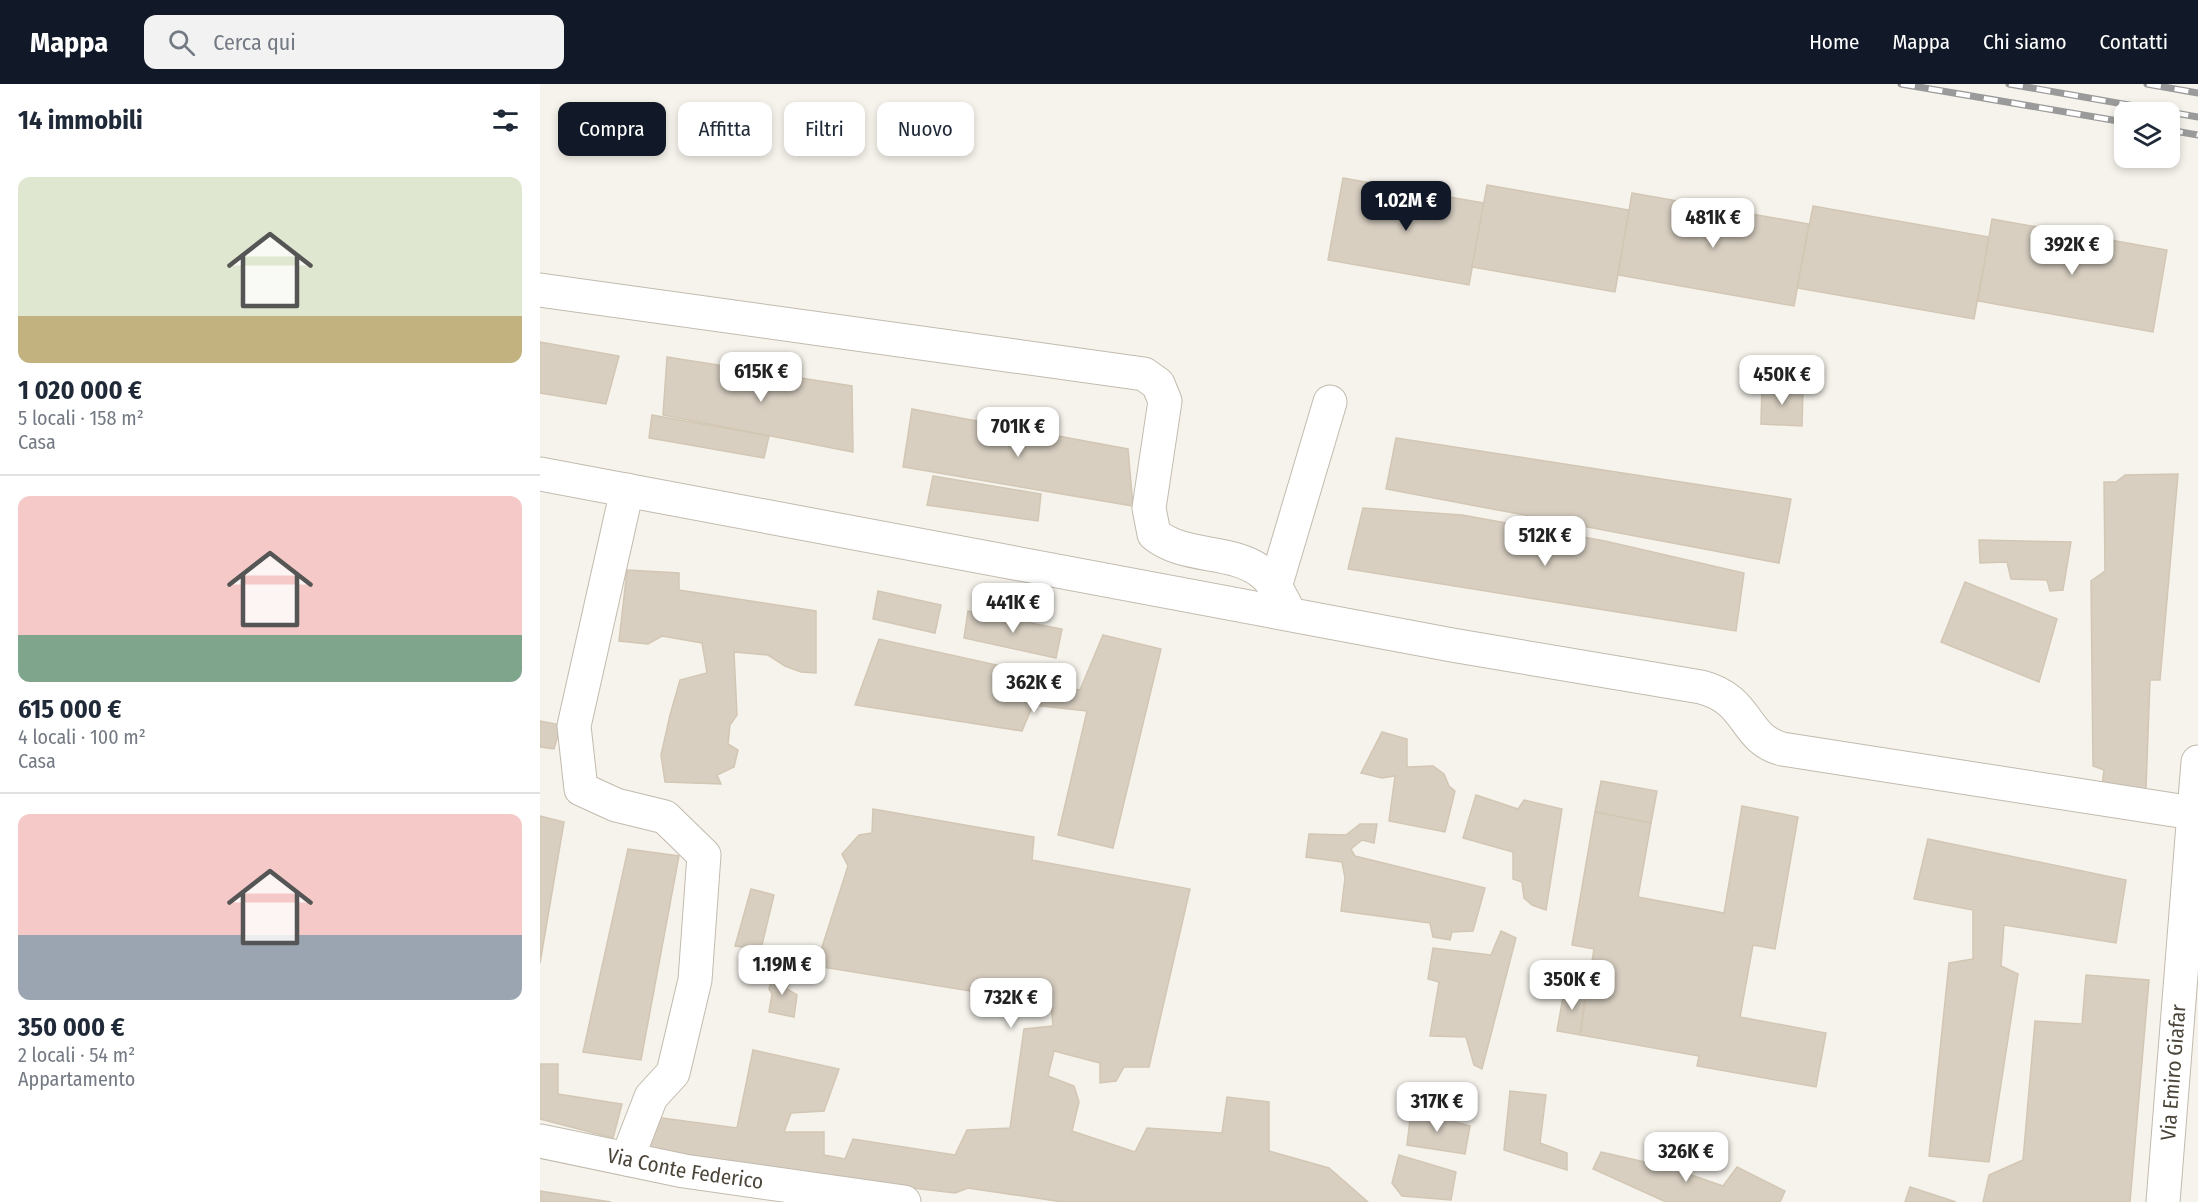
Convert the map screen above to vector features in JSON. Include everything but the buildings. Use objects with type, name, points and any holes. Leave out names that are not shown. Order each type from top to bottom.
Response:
[{"type":"street","points":[[540,290],[1144,374],[1158,384],[1164,392],[1165,401],[1149,508],[1154,534],[1174,547],[1254,567],[1266,575],[1282,601]]},
{"type":"street","points":[[1282,601],[1330,402]]},
{"type":"street","points":[[540,474],[1282,601],[1452,645],[1712,690],[1733,701],[1764,742],[1782,749],[2193,813]]},
{"type":"street","points":[[627,490],[574,726],[581,789],[616,805],[665,817],[704,855],[695,980],[673,1073],[651,1097],[627,1159]]},
{"type":"street","name":"Via Emiro Giafar","points":[[2163,1202],[2198,762]]},
{"type":"street","name":"Via Conte Federico","points":[[540,1142],[684,1171],[904,1202]]},
{"type":"railway","points":[[1901,84],[2114,120]]},
{"type":"railway","points":[[2009,84],[2198,117]]},
{"type":"railway","points":[[2147,84],[2198,93]]},
{"type":"railway","points":[[2180,132],[2198,135]]}]
